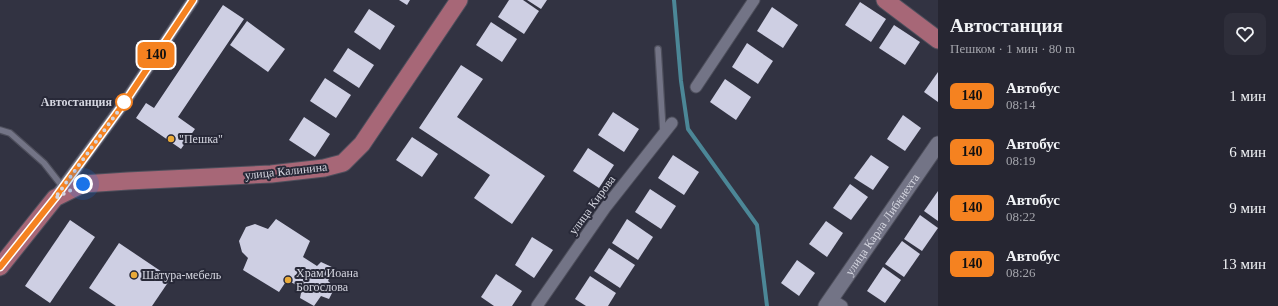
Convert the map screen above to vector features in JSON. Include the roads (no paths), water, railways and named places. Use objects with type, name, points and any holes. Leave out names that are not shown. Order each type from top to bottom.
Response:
[{"type":"main road","name":"улица Калинина","points":[[59,192],[83,184],[128,180],[271,174],[324,168],[343,163],[362,144],[459,0]]},
{"type":"main road","points":[[885,0],[938,40]]},
{"type":"main road","name":"улица Карла Либкнехта","points":[[833,304],[938,144]]},
{"type":"main road","points":[[1,263],[59,192]]},
{"type":"street","points":[[59,192],[127,99],[193,0]]},
{"type":"street","points":[[696,87],[754,0]]},
{"type":"street","name":"улица Кирова","points":[[537,306],[605,208],[672,123]]},
{"type":"lane","points":[[658,49],[664,133]]},
{"type":"lane","points":[[0,130],[10,133],[44,163],[59,192]]},
{"type":"waterway","points":[[674,0],[681,81],[688,129],[757,225],[767,306]]},
{"type":"place","name":"Автостанция","points":[[124,102]]},
{"type":"place","name":"\"Пешка\"","points":[[171,139]]},
{"type":"place","name":"Шатура-мебель","points":[[134,275]]},
{"type":"place","name":"Храм Иоана Богослова","points":[[288,280]]}]
